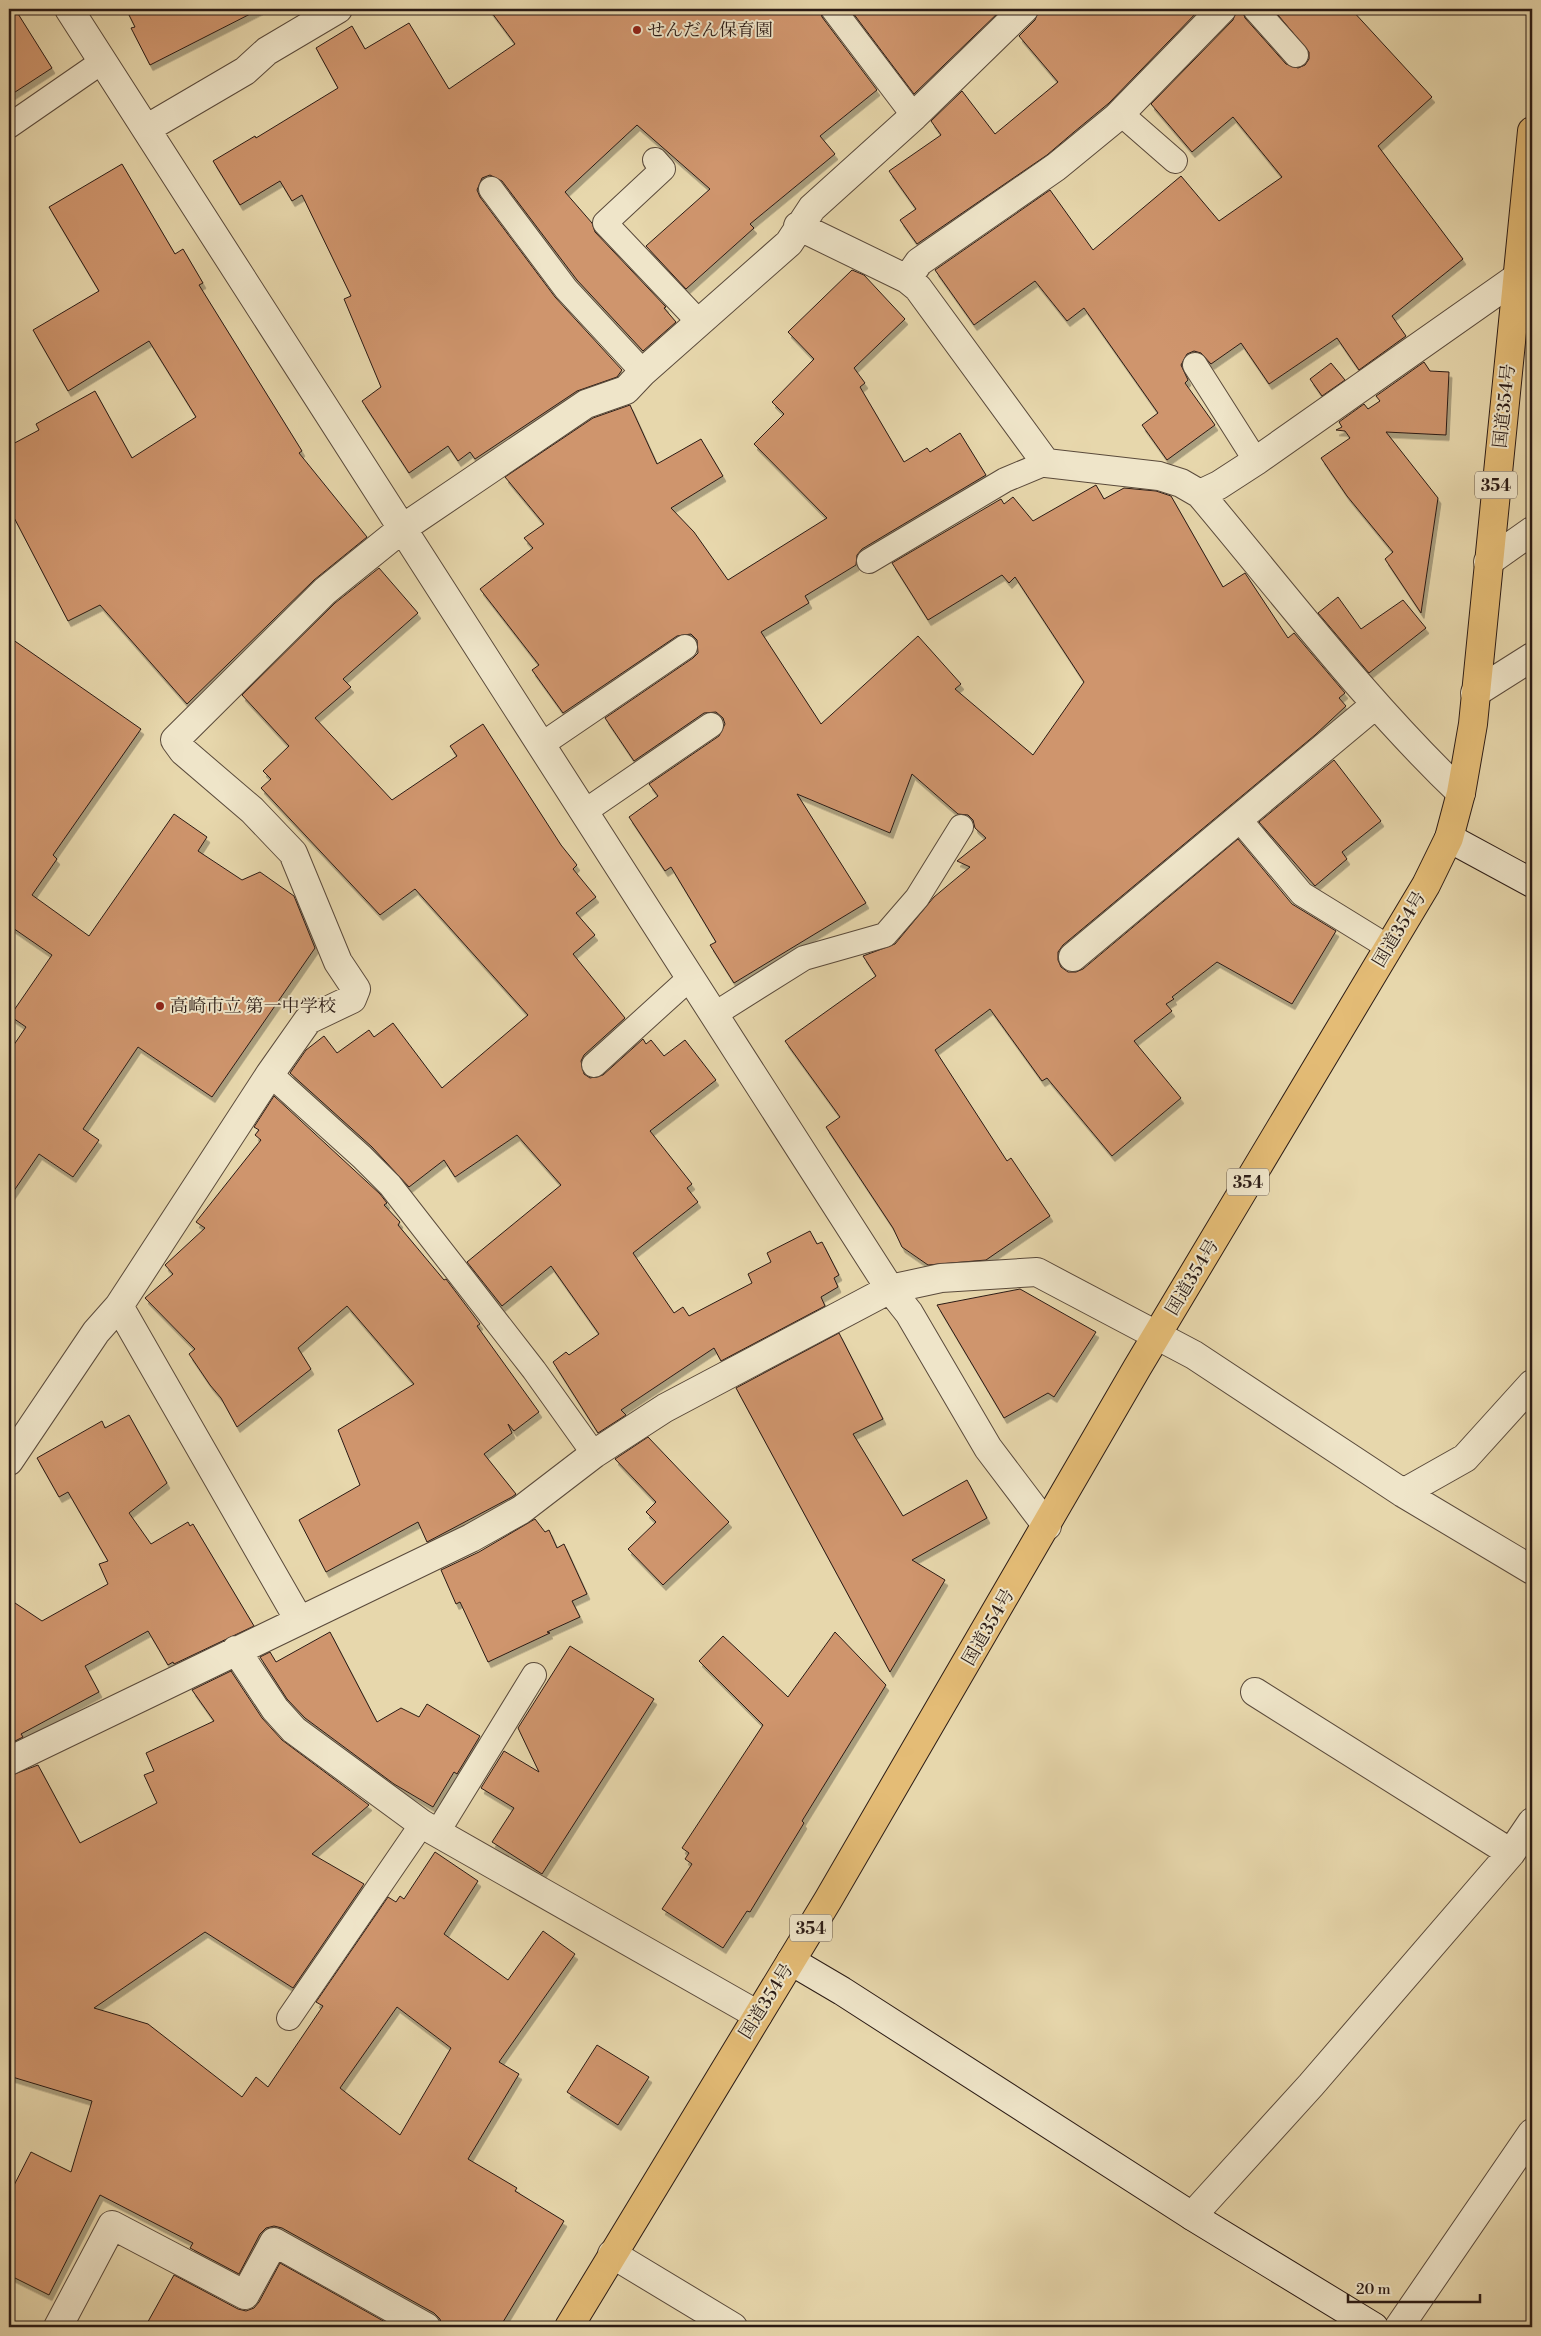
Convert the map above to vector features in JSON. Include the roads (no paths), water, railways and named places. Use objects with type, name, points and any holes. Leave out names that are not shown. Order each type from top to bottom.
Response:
[{"type":"highway","name":"国道354号","points":[[569,2327],[791,1961],[1158,1335],[1426,885],[1449,838],[1461,793],[1473,724],[1488,562],[1525,273],[1532,131]]},
{"type":"street","points":[[69,9],[890,1289],[909,1313],[988,1448],[1047,1526]]},
{"type":"street","points":[[146,128],[245,71],[267,51],[338,9]]},
{"type":"street","points":[[9,1461],[96,1332],[119,1306],[270,1074],[308,1020],[352,999],[356,989],[338,962],[293,853],[252,810],[183,751],[175,740],[325,591],[402,528],[586,404],[626,390],[643,372],[789,243],[798,226],[812,208],[914,116],[1024,9]]},
{"type":"street","points":[[907,279],[919,262],[1056,167],[1120,113],[1222,9]]},
{"type":"street","points":[[798,226],[907,279],[918,288],[1046,463],[1159,476],[1181,483],[1200,494],[1375,705],[1423,757],[1461,793]]},
{"type":"street","points":[[1200,494],[1256,461],[1525,273]]},
{"type":"street","points":[[1488,562],[1532,531]]},
{"type":"street","points":[[1475,693],[1532,657]]},
{"type":"street","points":[[1073,957],[1375,705]]},
{"type":"street","points":[[1449,838],[1531,881]]},
{"type":"street","points":[[9,1761],[471,1538],[512,1515],[594,1454],[666,1408],[890,1289],[941,1278],[1037,1272],[1194,1355],[1403,1493],[1532,1570]]},
{"type":"street","points":[[119,1306],[300,1620]]},
{"type":"street","points":[[1403,1493],[1465,1458],[1532,1384]]},
{"type":"street","points":[[236,1650],[275,1709],[294,1730],[430,1829],[758,2015]]},
{"type":"street","points":[[1255,1692],[1511,1853]]},
{"type":"street","points":[[1192,2216],[1311,2085],[1511,1853],[1532,1822]]},
{"type":"street","points":[[791,1961],[842,1991],[1192,2216],[1374,2327]]},
{"type":"street","points":[[1400,2327],[1532,2133]]},
{"type":"street","points":[[58,2327],[112,2226],[245,2295],[274,2242],[426,2327]]},
{"type":"street","points":[[612,2254],[733,2327]]},
{"type":"lane","points":[[833,9],[914,116]]},
{"type":"lane","points":[[1255,9],[1296,55]]},
{"type":"lane","points":[[9,126],[103,62]]},
{"type":"lane","points":[[1120,113],[1175,161]]},
{"type":"lane","points":[[655,160],[662,170],[605,222],[699,322]]},
{"type":"lane","points":[[492,189],[566,289],[643,372]]},
{"type":"lane","points":[[1195,365],[1256,461]]},
{"type":"lane","points":[[870,561],[1005,480],[1046,463]]},
{"type":"lane","points":[[541,745],[685,647]]},
{"type":"lane","points":[[584,812],[711,725]]},
{"type":"lane","points":[[1238,819],[1302,894],[1388,947]]},
{"type":"lane","points":[[714,1014],[804,958],[885,935],[917,898],[961,827]]},
{"type":"lane","points":[[594,1066],[691,977]]},
{"type":"lane","points":[[270,1074],[362,1156],[390,1185],[534,1370],[594,1454]]},
{"type":"lane","points":[[289,2018],[430,1829],[534,1675]]},
{"type":"place","name":"せんだん保育園","points":[[637,30]]},
{"type":"place","name":"高崎市立 第一中学校","points":[[160,1006]]}]
